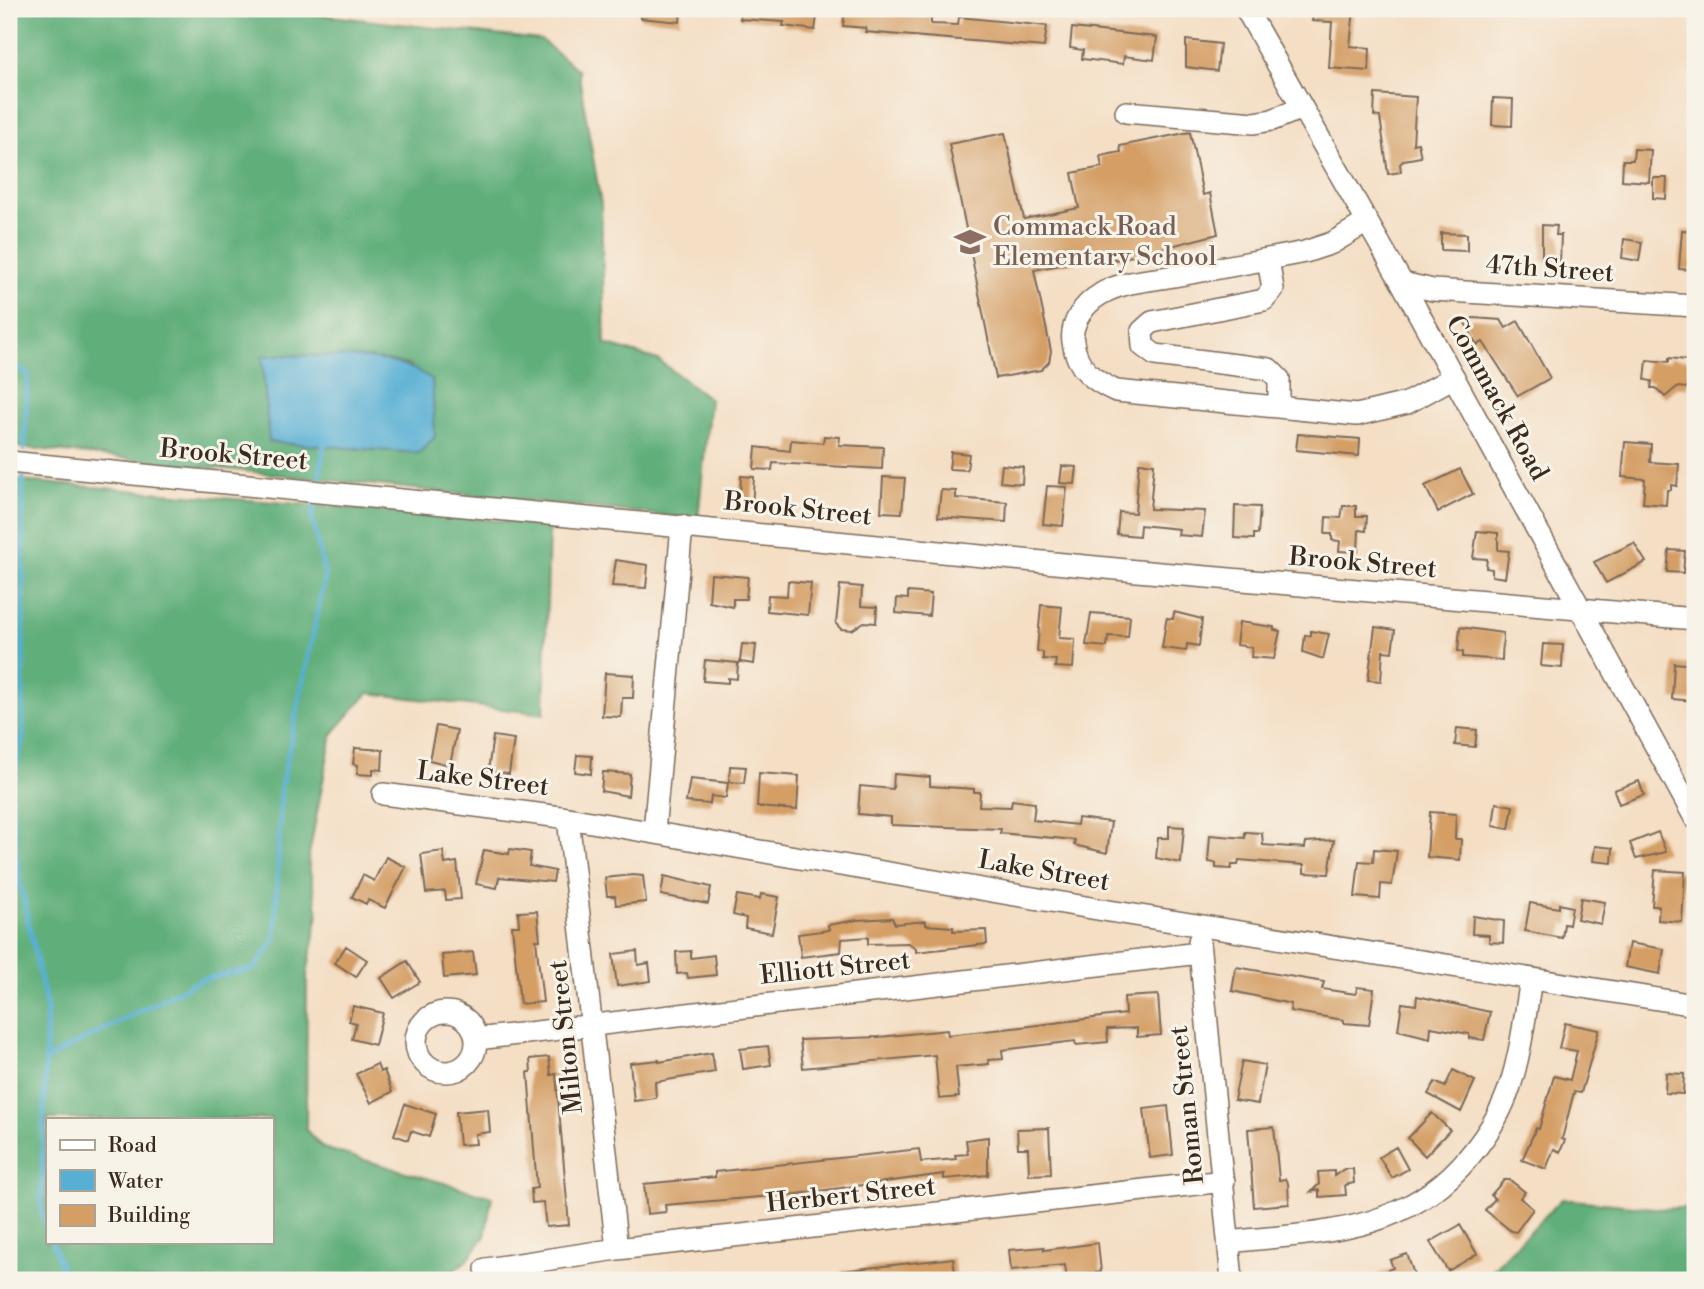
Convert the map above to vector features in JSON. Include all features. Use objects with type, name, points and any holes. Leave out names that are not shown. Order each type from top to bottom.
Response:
[{"type":"street","name":"Commack Road","points":[[1245,9],[1402,283],[1695,818]]},
{"type":"street","points":[[1126,113],[1254,123],[1272,120],[1302,107]]},
{"type":"street","points":[[1367,222],[1332,243],[1268,259],[1116,287],[1087,306],[1076,320],[1072,337],[1075,354],[1082,369],[1097,382],[1116,391],[1357,415],[1383,411],[1407,403],[1454,377]]},
{"type":"street","points":[[1268,259],[1273,289],[1264,300],[1153,322],[1142,331],[1143,346],[1155,355],[1269,369],[1279,379],[1279,407]]},
{"type":"street","name":"47th Street","points":[[1402,283],[1433,290],[1695,306]]},
{"type":"street","name":"Brook Street","points":[[9,462],[1582,611],[1695,619]]},
{"type":"street","points":[[654,832],[682,526]]},
{"type":"street","name":"Lake Street","points":[[383,794],[568,818],[1199,925],[1695,1005]]},
{"type":"street","name":"Milton Street","points":[[568,818],[617,1249]]},
{"type":"street","name":"Roman Street","points":[[1199,925],[1199,953],[1233,1280]]},
{"type":"street","name":"Elliott Street","points":[[477,1039],[1199,953]]},
{"type":"street","points":[[1229,1241],[1342,1229],[1378,1221],[1411,1206],[1441,1185],[1471,1155],[1502,1108],[1514,1072],[1531,979]]},
{"type":"street","name":"Herbert Street","points":[[486,1269],[617,1249],[1224,1181]]},
{"type":"green space","points":[[9,9],[269,9],[541,40],[578,70],[601,204],[605,344],[658,360],[710,399],[698,519],[9,446]],"holes":[[[282,355],[370,358],[411,365],[419,453],[269,442]]]},
{"type":"green space","points":[[9,480],[549,525],[544,714],[368,693],[332,734],[308,860],[318,914],[307,974],[306,1130],[323,1148],[492,1197],[485,1236],[467,1260],[442,1280],[9,1280]]},
{"type":"green space","points":[[1562,1199],[1664,1209],[1695,1207],[1695,1280],[1482,1280]]},
{"type":"water","points":[[262,356],[379,359],[397,363],[432,379],[435,437],[419,453],[269,442]]},
{"type":"building","points":[[640,9],[681,9],[680,22],[640,18]]},
{"type":"building","points":[[740,9],[818,9],[815,30],[783,26],[784,22],[740,19]]},
{"type":"building","points":[[845,9],[925,13],[931,15],[931,24],[958,25],[959,17],[1047,26],[1044,47],[865,32],[866,28],[843,26]]},
{"type":"building","points":[[1314,9],[1354,9],[1350,46],[1370,48],[1369,71],[1329,68],[1332,22],[1312,21]]},
{"type":"building","points":[[1072,28],[1157,37],[1154,60],[1124,56],[1123,64],[1082,59],[1083,50],[1070,48]]},
{"type":"building","points":[[1186,40],[1220,44],[1217,71],[1186,67]]},
{"type":"building","points":[[1375,94],[1416,97],[1413,144],[1418,143],[1421,157],[1404,160],[1400,164],[1401,172],[1388,174],[1380,117],[1374,116]]},
{"type":"building","points":[[1493,98],[1513,99],[1512,126],[1492,125]]},
{"type":"building","points":[[1190,132],[1203,195],[1210,193],[1218,234],[1114,260],[1113,255],[1034,270],[1051,351],[1049,362],[1041,370],[996,378],[949,144],[1005,133],[1024,219],[1079,208],[1072,173],[1102,167],[1100,156],[1121,152],[1120,146]]},
{"type":"building","points":[[1634,149],[1651,150],[1649,182],[1622,180],[1623,160],[1633,160]]},
{"type":"building","points":[[1653,178],[1667,178],[1666,199],[1653,198]]},
{"type":"building","points":[[1542,225],[1557,226],[1556,235],[1561,235],[1560,262],[1542,261]]},
{"type":"building","points":[[1682,230],[1695,231],[1695,270],[1679,269]]},
{"type":"building","points":[[1441,233],[1467,234],[1467,251],[1441,250]]},
{"type":"building","points":[[1624,239],[1642,242],[1639,261],[1622,258]]},
{"type":"building","points":[[1473,318],[1501,320],[1506,328],[1518,321],[1550,378],[1518,396],[1483,342],[1477,345],[1465,323]]},
{"type":"building","points":[[1669,358],[1695,361],[1694,383],[1688,383],[1687,388],[1677,387],[1665,397],[1656,388],[1651,388],[1652,381],[1645,380],[1647,360],[1669,362]]},
{"type":"building","points":[[1298,434],[1360,439],[1359,456],[1296,450]]},
{"type":"building","points":[[824,436],[840,437],[839,445],[883,447],[882,469],[773,463],[772,470],[754,469],[756,447],[790,451],[791,440],[823,443]]},
{"type":"building","points":[[1625,442],[1651,444],[1650,462],[1679,464],[1677,486],[1671,485],[1671,490],[1667,490],[1666,505],[1643,503],[1645,479],[1622,477]]},
{"type":"building","points":[[951,452],[969,454],[967,470],[949,469]]},
{"type":"building","points":[[1139,463],[1154,464],[1150,509],[1205,511],[1202,537],[1178,535],[1179,529],[1140,525],[1139,536],[1117,534],[1119,512],[1135,513]]},
{"type":"building","points":[[1002,465],[1023,467],[1022,484],[1000,482]]},
{"type":"building","points":[[1062,466],[1077,467],[1075,484],[1060,483]]},
{"type":"building","points":[[1460,469],[1473,494],[1438,512],[1425,486]]},
{"type":"building","points":[[741,476],[754,477],[752,507],[739,506]]},
{"type":"building","points":[[883,477],[905,478],[902,513],[881,512]]},
{"type":"building","points":[[1047,486],[1067,487],[1063,526],[1043,524]]},
{"type":"building","points":[[941,490],[956,491],[956,498],[1007,502],[1006,522],[938,517]]},
{"type":"building","points":[[1235,506],[1260,507],[1258,534],[1254,534],[1254,539],[1234,538]]},
{"type":"building","points":[[1343,506],[1356,506],[1356,516],[1367,516],[1366,531],[1359,530],[1358,552],[1339,551],[1340,541],[1332,540],[1332,534],[1325,534],[1326,517],[1341,518]]},
{"type":"building","points":[[1477,531],[1498,533],[1498,550],[1509,551],[1505,578],[1492,576],[1492,569],[1486,568],[1487,559],[1473,558]]},
{"type":"building","points":[[1634,543],[1646,562],[1606,583],[1594,562]]},
{"type":"building","points":[[1669,550],[1685,551],[1683,573],[1667,572]]},
{"type":"building","points":[[616,560],[648,565],[646,588],[612,586]]},
{"type":"building","points":[[711,574],[748,577],[746,599],[733,599],[733,607],[709,602]]},
{"type":"building","points":[[788,581],[811,583],[808,615],[767,611],[768,595],[787,596]]},
{"type":"building","points":[[840,585],[862,587],[861,606],[877,607],[876,623],[864,622],[852,630],[841,629],[836,624]]},
{"type":"building","points":[[908,592],[931,594],[929,616],[896,613],[897,598],[908,599]]},
{"type":"building","points":[[1041,605],[1062,607],[1059,638],[1075,639],[1073,668],[1055,667],[1056,660],[1043,659],[1043,652],[1037,651]]},
{"type":"building","points":[[1174,612],[1202,619],[1199,646],[1187,644],[1186,651],[1162,648],[1167,618],[1173,619]]},
{"type":"building","points":[[1091,613],[1130,616],[1128,637],[1108,636],[1107,647],[1086,645]]},
{"type":"building","points":[[1239,622],[1274,627],[1274,630],[1280,631],[1274,659],[1251,657],[1252,647],[1236,645]]},
{"type":"building","points":[[1375,627],[1395,630],[1392,652],[1383,651],[1381,681],[1368,680]]},
{"type":"building","points":[[1460,627],[1503,633],[1502,660],[1463,657],[1463,652],[1458,651]]},
{"type":"building","points":[[1311,631],[1329,634],[1323,659],[1303,652],[1305,635],[1311,636]]},
{"type":"building","points":[[742,644],[756,645],[754,664],[740,662]]},
{"type":"building","points":[[1543,644],[1563,645],[1562,668],[1541,666]]},
{"type":"building","points":[[705,660],[738,663],[737,679],[728,678],[728,683],[703,681]]},
{"type":"building","points":[[1674,663],[1695,665],[1695,701],[1672,699]]},
{"type":"building","points":[[605,673],[634,675],[633,698],[622,698],[621,717],[602,716]]},
{"type":"building","points":[[436,726],[457,730],[450,765],[429,760]]},
{"type":"building","points":[[1457,728],[1477,730],[1475,747],[1455,745]]},
{"type":"building","points":[[493,736],[514,739],[509,774],[488,771]]},
{"type":"building","points":[[355,748],[383,750],[382,770],[373,769],[373,775],[357,774],[358,765],[353,764]]},
{"type":"building","points":[[577,755],[592,756],[591,774],[575,772]]},
{"type":"building","points":[[730,766],[746,767],[744,783],[729,782]]},
{"type":"building","points":[[603,772],[630,774],[628,796],[601,791]]},
{"type":"building","points":[[759,773],[799,776],[797,810],[757,807]]},
{"type":"building","points":[[894,774],[930,777],[930,786],[974,789],[974,792],[980,792],[979,806],[1011,807],[1012,800],[1035,803],[1033,820],[1077,825],[1078,818],[1111,822],[1107,853],[1074,845],[1075,840],[1000,833],[1001,829],[891,825],[891,817],[858,814],[860,786],[893,789]]},
{"type":"building","points":[[690,779],[728,783],[726,798],[711,796],[710,804],[686,802]]},
{"type":"building","points":[[1639,781],[1644,795],[1619,804],[1614,790]]},
{"type":"building","points":[[1496,803],[1513,806],[1509,829],[1493,826]]},
{"type":"building","points":[[1430,812],[1456,814],[1455,839],[1461,839],[1460,860],[1427,857]]},
{"type":"building","points":[[1169,826],[1184,827],[1181,863],[1156,858],[1158,838],[1169,838]]},
{"type":"building","points":[[1245,832],[1262,833],[1263,845],[1305,848],[1306,842],[1334,840],[1329,874],[1304,873],[1304,865],[1239,860],[1238,865],[1232,865],[1231,869],[1216,868],[1216,863],[1208,862],[1210,835],[1245,838]]},
{"type":"building","points":[[1658,832],[1666,852],[1636,859],[1630,843]]},
{"type":"building","points":[[1595,846],[1613,848],[1612,863],[1593,861]]},
{"type":"building","points":[[510,849],[531,852],[529,866],[555,871],[553,882],[499,877],[497,888],[476,884],[484,850],[509,854]]},
{"type":"building","points":[[1374,849],[1397,851],[1392,885],[1381,884],[1380,899],[1355,897],[1359,861],[1373,862]]},
{"type":"building","points":[[443,851],[445,864],[457,862],[461,899],[446,900],[445,891],[426,893],[421,854]]},
{"type":"building","points":[[386,857],[406,867],[385,908],[368,900],[366,904],[352,897],[363,875],[374,881]]},
{"type":"building","points":[[1655,870],[1685,872],[1682,922],[1658,920],[1659,906],[1652,906]]},
{"type":"building","points":[[643,876],[646,902],[616,905],[615,896],[607,896],[605,878]]},
{"type":"building","points":[[664,876],[711,887],[708,904],[661,895]]},
{"type":"building","points":[[761,894],[779,897],[772,933],[745,928],[746,918],[733,915],[737,895],[760,899]]},
{"type":"building","points":[[1581,898],[1605,902],[1601,924],[1577,919]]},
{"type":"building","points":[[1530,903],[1559,908],[1559,904],[1572,907],[1569,925],[1564,924],[1562,938],[1525,931]]},
{"type":"building","points":[[537,911],[540,940],[536,940],[543,1002],[520,1004],[512,926],[519,926],[518,912]]},
{"type":"building","points":[[1473,916],[1504,921],[1503,943],[1489,942],[1489,935],[1472,934]]},
{"type":"building","points":[[892,918],[895,924],[926,921],[926,925],[953,927],[953,931],[986,930],[987,944],[916,952],[916,948],[908,943],[868,944],[868,937],[842,939],[841,952],[801,957],[798,934],[829,930],[828,925],[857,920]]},
{"type":"building","points":[[1629,943],[1664,949],[1660,974],[1625,967]]},
{"type":"building","points":[[346,946],[367,960],[356,977],[335,963]]},
{"type":"building","points":[[637,951],[638,965],[649,963],[651,981],[617,986],[613,954]]},
{"type":"building","points":[[691,951],[691,958],[714,955],[716,975],[688,978],[687,973],[677,974],[676,952]]},
{"type":"building","points":[[473,952],[476,975],[444,978],[442,955]]},
{"type":"building","points":[[407,961],[420,982],[394,998],[381,978]]},
{"type":"building","points":[[1236,967],[1324,982],[1322,989],[1356,994],[1357,987],[1374,989],[1369,1025],[1344,1023],[1344,1020],[1290,1011],[1291,1004],[1232,991]]},
{"type":"building","points":[[1158,995],[1161,1035],[1137,1037],[1137,1028],[1107,1029],[1108,1042],[1076,1045],[1075,1041],[1002,1050],[1003,1059],[988,1060],[989,1064],[956,1067],[959,1097],[939,1099],[935,1055],[803,1068],[800,1040],[879,1037],[947,1030],[948,1035],[1022,1027],[1125,1014],[1124,997]]},
{"type":"building","points":[[1417,996],[1490,1012],[1484,1040],[1469,1038],[1469,1034],[1431,1027],[1430,1038],[1398,1030],[1402,1003],[1416,1005]]},
{"type":"building","points":[[353,1006],[383,1013],[375,1045],[352,1039],[356,1023],[349,1021]]},
{"type":"building","points":[[1565,1023],[1599,1030],[1581,1093],[1574,1092],[1562,1139],[1565,1140],[1560,1152],[1554,1149],[1546,1169],[1522,1160],[1536,1128],[1539,1129],[1554,1076],[1570,1080],[1577,1051],[1559,1048]]},
{"type":"building","points":[[768,1046],[771,1065],[743,1069],[740,1049]]},
{"type":"building","points":[[712,1053],[715,1072],[655,1082],[656,1098],[634,1101],[630,1063],[659,1062]]},
{"type":"building","points":[[549,1057],[551,1075],[556,1074],[569,1225],[546,1227],[543,1202],[532,1203],[531,1189],[537,1188],[528,1072],[531,1072],[530,1059]]},
{"type":"building","points":[[1242,1061],[1265,1065],[1258,1104],[1234,1100]]},
{"type":"building","points":[[377,1064],[380,1072],[384,1070],[392,1092],[371,1103],[356,1074]]},
{"type":"building","points":[[1453,1070],[1475,1081],[1461,1112],[1428,1094],[1435,1082],[1445,1087]]},
{"type":"building","points":[[1666,1073],[1684,1074],[1683,1094],[1665,1093]]},
{"type":"building","points":[[405,1104],[436,1114],[429,1137],[411,1131],[408,1140],[394,1135]]},
{"type":"building","points":[[1168,1106],[1173,1155],[1150,1158],[1144,1109]]},
{"type":"building","points":[[488,1109],[490,1132],[475,1134],[476,1144],[459,1145],[456,1112]]},
{"type":"building","points":[[1432,1113],[1450,1130],[1425,1156],[1408,1138]]},
{"type":"building","points":[[1274,1127],[1279,1180],[1285,1179],[1288,1183],[1289,1204],[1254,1207],[1248,1129]]},
{"type":"building","points":[[1049,1128],[1051,1174],[1029,1175],[1028,1148],[1018,1148],[1017,1129]]},
{"type":"building","points":[[988,1137],[988,1175],[944,1179],[944,1174],[797,1194],[665,1205],[666,1212],[647,1214],[644,1184],[715,1177],[715,1172],[919,1149],[921,1162],[956,1159],[955,1155],[968,1154],[966,1140]]},
{"type":"building","points":[[1396,1147],[1408,1169],[1392,1178],[1379,1157]]},
{"type":"building","points":[[1344,1169],[1353,1169],[1354,1183],[1345,1185],[1346,1195],[1319,1197],[1319,1190],[1311,1192],[1319,1184],[1318,1172],[1334,1171],[1334,1176]]},
{"type":"building","points":[[1504,1180],[1510,1180],[1525,1192],[1520,1198],[1533,1209],[1516,1232],[1485,1210],[1495,1199],[1491,1195]]},
{"type":"building","points":[[1460,1225],[1477,1254],[1448,1271],[1430,1242]]},
{"type":"building","points":[[1098,1243],[1101,1272],[1084,1274],[1085,1280],[1067,1280],[1065,1265],[1011,1270],[1009,1250],[1044,1247],[1044,1250]]},
{"type":"building","points":[[1407,1254],[1416,1280],[1363,1280],[1393,1268],[1390,1260]]},
{"type":"building","points":[[953,1258],[956,1280],[843,1280],[842,1271]]},
{"type":"waterway","points":[[9,361],[28,375],[24,450]]},
{"type":"waterway","points":[[319,478],[324,446]]},
{"type":"waterway","points":[[23,477],[23,737],[10,793],[19,878],[47,1009],[41,1210],[46,1225]]},
{"type":"waterway","points":[[45,1060],[202,979],[254,969],[275,939],[281,788],[325,576],[312,518],[314,505]]},
{"type":"waterway","points":[[53,1244],[65,1280]]},
{"type":"place","name":"Commack Road Elementary School","points":[[970,242]]}]
